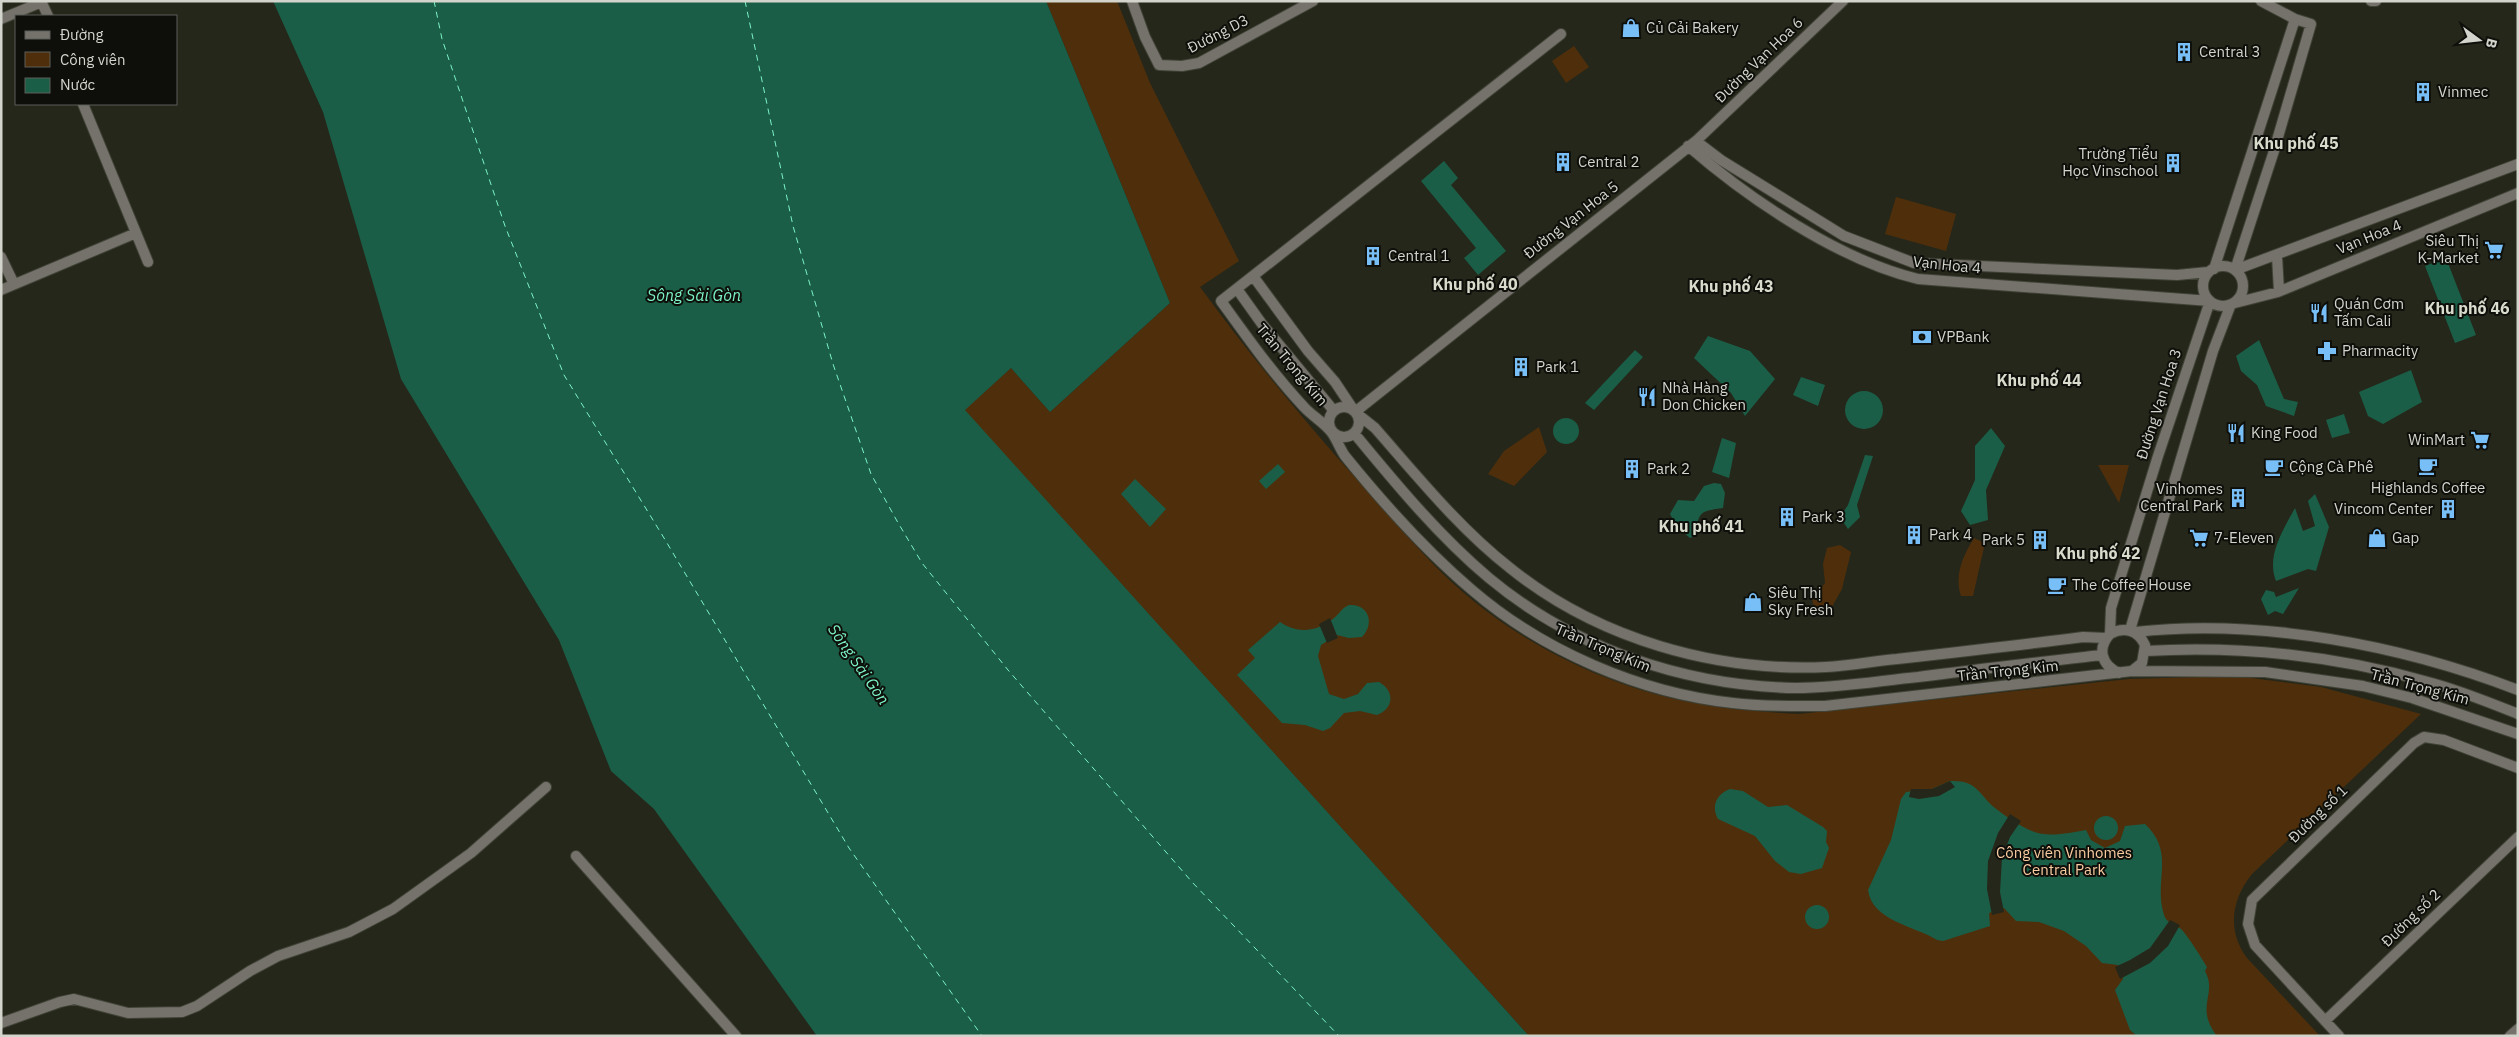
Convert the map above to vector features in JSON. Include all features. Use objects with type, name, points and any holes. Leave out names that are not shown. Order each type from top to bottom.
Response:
[{"type":"street","name":"Đường D3","points":[[1132,1],[1145,37],[1159,66],[1182,66],[1199,62],[1313,1]]},
{"type":"street","name":"Đường Vạn Hoa 6","points":[[1692,143],[1843,1]]},
{"type":"street","points":[[2235,270],[2273,154],[2311,24],[2295,19],[2261,1]]},
{"type":"street","points":[[1,19],[42,2],[48,15]]},
{"type":"street","points":[[2211,271],[2225,266],[2235,270],[2242,282],[2242,289],[2236,301],[2220,306],[2210,301],[2204,290],[2205,278],[2211,271],[2295,19]]},
{"type":"street","points":[[1237,288],[1561,34]]},
{"type":"street","points":[[83,105],[148,262]]},
{"type":"street","name":"Vạn Hoa 4","points":[[1692,143],[1844,236],[1914,263],[2177,275],[2211,271]]},
{"type":"street","name":"Vạn Hoa 4","points":[[1692,143],[1743,192],[1837,248],[1897,274],[1918,280],[2210,301]]},
{"type":"street","name":"Đường Vạn Hoa 5","points":[[1355,412],[1692,143]]},
{"type":"street","name":"Vạn Hoa 4","points":[[2235,270],[2277,256],[2518,164]]},
{"type":"street","name":"Vạn Hoa 4","points":[[2230,304],[2279,291],[2518,193]]},
{"type":"street","points":[[1,290],[136,233]]},
{"type":"street","points":[[2277,256],[2279,291]]},
{"type":"street","points":[[1,257],[14,284]]},
{"type":"street","name":"Trần Trọng Kim","points":[[1253,276],[1308,351],[1335,382],[1355,412],[1375,428],[1480,543],[1512,570],[1565,605],[1596,622],[1651,644],[1719,660],[1778,667],[1819,668],[2083,637],[2108,636],[2123,629],[2132,631],[2186,628],[2222,629],[2334,640],[2434,662],[2518,690]]},
{"type":"street","name":"Trần Trọng Kim","points":[[1334,410],[1262,324],[1237,288],[1221,301],[1277,375],[1304,407],[1332,432],[1344,454],[1378,494],[1440,561],[1473,591],[1523,628],[1568,653],[1618,675],[1655,687],[1732,703],[1774,706],[1825,706],[2119,672],[2256,672],[2316,678],[2363,686],[2412,698],[2518,734]]},
{"type":"street","name":"Đường Vạn Hoa 3","points":[[2108,636],[2111,608],[2158,456],[2210,301]]},
{"type":"street","points":[[2132,671],[2142,663],[2146,650],[2142,640],[2132,631],[2213,351],[2230,304]]},
{"type":"street","points":[[1347,408],[1355,412],[1359,425],[1354,433],[1340,437],[1332,432],[1329,418],[1334,410],[1347,408]]},
{"type":"street","name":"Trần Trọng Kim","points":[[1354,433],[1439,530],[1490,579],[1550,620],[1587,640],[1675,672],[1714,681],[1757,685],[1825,686],[2102,655]]},
{"type":"street","points":[[2108,636],[2102,655],[2108,666],[2119,672]]},
{"type":"street","name":"Trần Trọng Kim","points":[[2146,650],[2249,651],[2336,662],[2390,672],[2429,682],[2518,714]]},
{"type":"street","name":"Đường số 1","points":[[2325,1020],[2255,945],[2248,924],[2252,900],[2259,891],[2414,743],[2424,737],[2444,740],[2518,768]]},
{"type":"street","points":[[1,1023],[60,1002],[74,999],[128,1013],[182,1012],[197,1006],[250,970],[278,956],[349,932],[394,910],[471,853],[546,787]]},
{"type":"street","name":"Đường số 2","points":[[2325,1020],[2518,837]]},
{"type":"street","points":[[576,856],[736,1036]]},
{"type":"street","points":[[2325,1020],[2339,1036]]},
{"type":"street","points":[[2510,1036],[2518,1029]]},
{"type":"green space","name":"Công viên Vinhomes Central Park","points":[[1046,1],[1117,1],[1150,83],[1239,261],[1200,287],[1238,338],[1319,436],[1443,574],[1480,606],[1506,625],[1562,658],[1622,684],[1684,701],[1741,710],[1799,714],[2129,679],[2236,676],[2321,687],[2421,714],[2252,874],[2245,884],[2236,905],[2234,926],[2236,937],[2247,958],[2320,1036],[1529,1036],[964,410],[1011,368],[1050,412],[1170,303]]},
{"type":"green space","points":[[1574,46],[1589,67],[1566,83],[1552,61]]},
{"type":"green space","points":[[1896,197],[1956,214],[1946,251],[1885,234]]},
{"type":"green space","points":[[1539,427],[1547,452],[1514,486],[1488,474],[1504,451]]},
{"type":"green space","points":[[2098,465],[2129,465],[2119,503]]},
{"type":"green space","points":[[1974,538],[1985,543],[1973,596],[1961,596],[1959,573],[1966,552]]},
{"type":"green space","points":[[1840,545],[1851,552],[1842,589],[1828,614],[1815,611],[1812,599],[1825,583],[1823,564],[1827,548]]},
{"type":"water","name":"Sông Sài Gòn","points":[[273,1],[1046,1],[1170,303],[1050,412],[1011,368],[965,410],[1529,1036],[817,1036],[654,809],[611,771],[559,640],[401,379],[323,112]]},
{"type":"water","points":[[1444,161],[1458,178],[1451,185],[1506,251],[1478,275],[1464,258],[1476,248],[1421,181]]},
{"type":"water","points":[[2446,258],[2476,335],[2455,343],[2425,266]]},
{"type":"water","points":[[1708,336],[1750,351],[1775,379],[1745,416],[1731,393],[1694,358]]},
{"type":"water","points":[[2259,340],[2284,399],[2298,402],[2294,416],[2266,406],[2257,385],[2241,371],[2236,356]]},
{"type":"water","points":[[1635,350],[1643,357],[1594,410],[1585,403]]},
{"type":"water","points":[[2411,370],[2422,402],[2383,424],[2368,416],[2359,392]]},
{"type":"water","points":[[1801,377],[1825,385],[1818,406],[1793,395]]},
{"type":"water","points":[[1864,391],[1877,397],[1883,410],[1877,423],[1864,429],[1851,423],[1845,410],[1851,397]]},
{"type":"water","points":[[2344,414],[2350,433],[2332,438],[2326,420]]},
{"type":"water","points":[[1566,418],[1575,422],[1579,431],[1575,440],[1566,444],[1557,440],[1553,431],[1557,422]]},
{"type":"water","points":[[1991,428],[2005,446],[1986,490],[1988,520],[1970,525],[1961,511],[1975,480],[1975,446]]},
{"type":"water","points":[[1722,438],[1736,443],[1729,478],[1712,472]]},
{"type":"water","points":[[1865,455],[1873,456],[1857,505],[1860,517],[1848,529],[1840,517],[1848,505]]},
{"type":"water","points":[[1278,464],[1285,472],[1266,489],[1259,481]]},
{"type":"water","points":[[1135,479],[1166,509],[1150,527],[1121,494]]},
{"type":"water","points":[[1714,483],[1721,484],[1725,493],[1723,508],[1709,510],[1702,514],[1699,517],[1696,535],[1690,538],[1677,527],[1670,514],[1678,500],[1694,501],[1704,486]]},
{"type":"water","points":[[2315,494],[2329,527],[2316,571],[2308,569],[2276,581],[2273,572],[2273,562],[2274,553],[2281,534],[2295,508],[2303,531],[2315,526],[2308,501]]},
{"type":"water","points":[[2299,588],[2283,614],[2275,611],[2268,615],[2261,599],[2266,590],[2274,592],[2276,597]]},
{"type":"water","points":[[1349,605],[1356,606],[1365,611],[1369,620],[1368,626],[1362,637],[1349,638],[1337,635],[1321,645],[1318,656],[1329,694],[1344,699],[1358,694],[1367,683],[1379,682],[1388,690],[1390,695],[1387,708],[1377,715],[1360,711],[1344,713],[1330,728],[1323,731],[1305,725],[1282,723],[1237,675],[1255,658],[1248,650],[1280,622],[1300,630],[1314,629],[1328,623]]},
{"type":"water","points":[[1950,781],[1959,781],[1972,785],[1999,811],[2032,831],[2052,835],[2086,830],[2091,840],[2105,848],[2120,841],[2125,826],[2145,824],[2160,846],[2162,856],[2161,902],[2165,918],[2183,931],[2207,967],[2205,971],[2209,987],[2207,1017],[2210,1026],[2217,1036],[2137,1036],[2130,1030],[2115,990],[2123,979],[2118,965],[2102,963],[2086,946],[2064,931],[2039,922],[2016,921],[2004,908],[1989,913],[1990,926],[1943,941],[1896,921],[1877,909],[1871,900],[1868,890],[1891,840],[1901,799],[1906,792],[1932,789]]},
{"type":"water","points":[[1730,789],[1743,791],[1768,807],[1787,805],[1823,827],[1827,831],[1826,842],[1829,848],[1822,868],[1801,874],[1789,872],[1775,861],[1755,836],[1718,819],[1715,810],[1716,801],[1721,794]]},
{"type":"water","points":[[2101,816],[2111,816],[2118,823],[2118,833],[2111,840],[2101,840],[2094,833],[2094,823]]},
{"type":"water","points":[[1817,905],[1822,906],[1828,912],[1828,922],[1822,928],[1817,929],[1812,928],[1806,922],[1805,917],[1806,912],[1812,906]]},
{"type":"pier","points":[[1330,618],[1338,638],[1327,643],[1319,624]]},
{"type":"pier","points":[[1950,781],[1955,787],[1939,796],[1919,799],[1909,797],[1911,789],[1932,789]]},
{"type":"pier","points":[[2010,814],[2021,821],[2010,837],[2002,858],[2000,892],[2004,912],[1992,915],[1987,889],[1988,861],[1998,833]]},
{"type":"pier","points":[[2170,920],[2180,925],[2168,946],[2150,963],[2120,979],[2115,967],[2150,948]]},
{"type":"ferry route","points":[[434,1],[442,39],[505,226],[564,375],[664,538],[849,848],[982,1036]]},
{"type":"ferry route","points":[[745,1],[793,226],[833,364],[871,474],[897,521],[922,563],[1008,670],[1192,882],[1339,1036]]},
{"type":"place","name":"Củ Cải Bakery","points":[[1631,28]]},
{"type":"place","name":"Central 3","points":[[2184,52]]},
{"type":"place","name":"Vinmec","points":[[2423,92]]},
{"type":"place","name":"Central 2","points":[[1563,162]]},
{"type":"place","name":"Trường Tiểu Học Vinschool","points":[[2173,163]]},
{"type":"place","name":"Siêu Thị K-Market","points":[[2494,250]]},
{"type":"place","name":"Central 1","points":[[1373,256]]},
{"type":"place","name":"Quán Cơm Tấm Cali","points":[[2319,313]]},
{"type":"place","name":"VPBank","points":[[1922,337]]},
{"type":"place","name":"Pharmacity","points":[[2327,351]]},
{"type":"place","name":"Park 1","points":[[1521,367]]},
{"type":"place","name":"Nhà Hàng Don Chicken","points":[[1647,397]]},
{"type":"place","name":"King Food","points":[[2236,433]]},
{"type":"place","name":"WinMart","points":[[2480,440]]},
{"type":"place","name":"Highlands Coffee","points":[[2428,466]]},
{"type":"place","name":"Cộng Cà Phê","points":[[2274,467]]},
{"type":"place","name":"Park 2","points":[[1632,469]]},
{"type":"place","name":"Vinhomes Central Park","points":[[2238,498]]},
{"type":"place","name":"Vincom Center","points":[[2448,509]]},
{"type":"place","name":"Park 3","points":[[1787,517]]},
{"type":"place","name":"Park 4","points":[[1914,535]]},
{"type":"place","name":"7-Eleven","points":[[2199,538]]},
{"type":"place","name":"Gap","points":[[2377,538]]},
{"type":"place","name":"Park 5","points":[[2040,540]]},
{"type":"place","name":"The Coffee House","points":[[2057,585]]},
{"type":"place","name":"Siêu Thị Sky Fresh","points":[[1753,602]]},
{"type":"district","name":"Khu phố 45","points":[[2296,143]]},
{"type":"district","name":"Khu phố 40","points":[[1475,284]]},
{"type":"district","name":"Khu phố 43","points":[[1731,286]]},
{"type":"district","name":"Khu phố 46","points":[[2467,308]]},
{"type":"district","name":"Khu phố 44","points":[[2039,380]]},
{"type":"district","name":"Khu phố 41","points":[[1701,526]]},
{"type":"district","name":"Khu phố 42","points":[[2098,553]]}]
